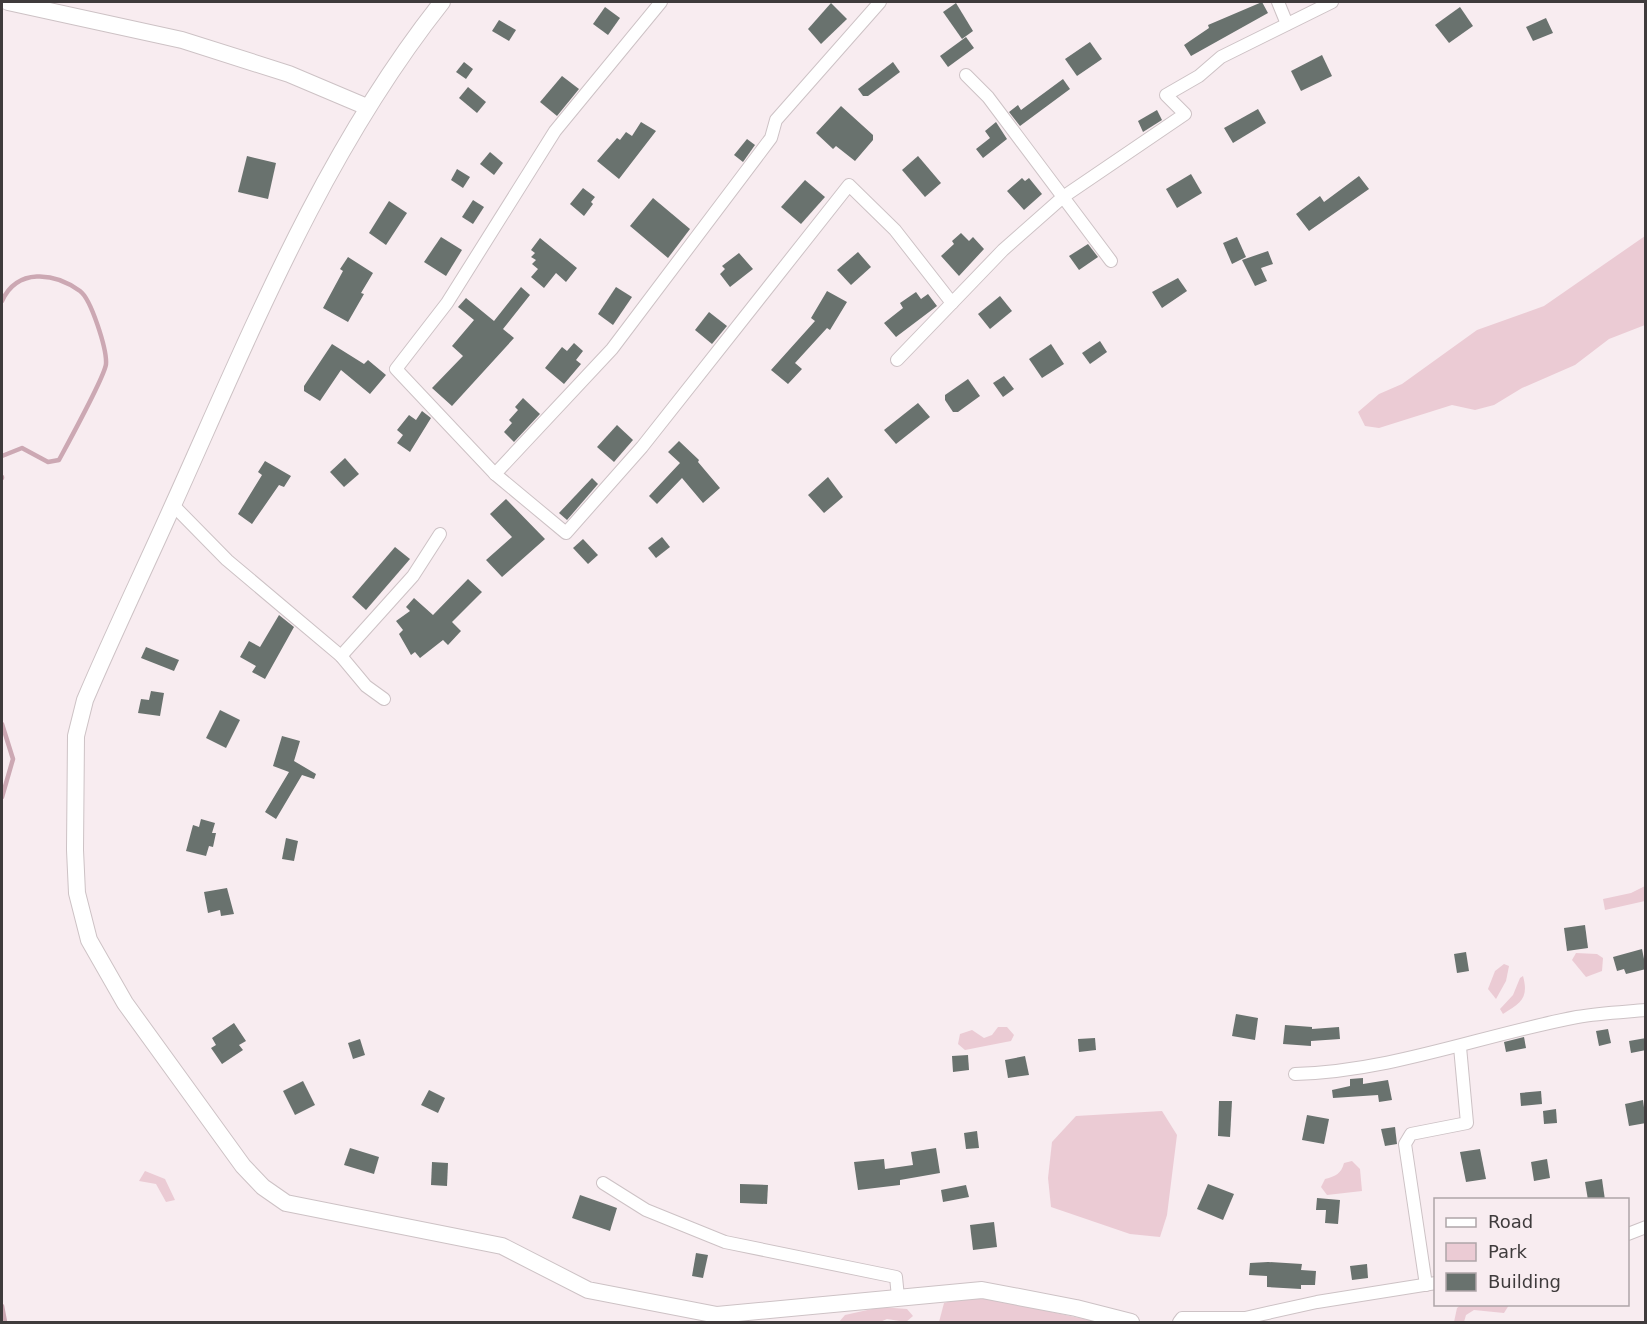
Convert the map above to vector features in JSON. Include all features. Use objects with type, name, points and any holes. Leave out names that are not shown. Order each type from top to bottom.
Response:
[{"type":"street","points":[[8,2],[182,40],[289,74],[367,106]]},
{"type":"street","points":[[442,2],[367,106],[307,215],[234,363],[173,505],[125,604],[85,700],[76,736],[75,850],[77,893],[88,940],[125,1003],[243,1166],[263,1187],[286,1203],[502,1246],[588,1290],[717,1315],[759,1318],[898,1297],[982,1290],[1076,1308],[1131,1323]]},
{"type":"street","points":[[661,2],[555,130],[447,303],[396,369],[495,474],[566,533],[642,447],[849,185],[895,230],[952,303]]},
{"type":"street","points":[[495,474],[612,348],[771,138],[776,120],[880,2]]},
{"type":"street","points":[[1278,2],[1287,24]]},
{"type":"street","points":[[897,360],[1002,250],[1063,197],[1185,114],[1166,95],[1198,76],[1221,57],[1332,2]]},
{"type":"street","points":[[966,75],[988,97],[1111,261]]},
{"type":"street","points":[[173,505],[227,560],[341,656],[366,686],[384,699]]},
{"type":"street","points":[[341,656],[413,576],[440,534]]},
{"type":"street","points":[[1295,1074],[1346,1071],[1396,1063],[1578,1017],[1646,1010]]},
{"type":"street","points":[[1179,1323],[1182,1318],[1245,1318],[1317,1302],[1431,1284],[1405,1144],[1411,1134],[1467,1123],[1460,1047]]},
{"type":"street","points":[[603,1183],[646,1210],[725,1242],[896,1277],[898,1297]]},
{"type":"street","points":[[1629,1234],[1646,1227]]},
{"type":"green space","points":[[1645,236],[1645,325],[1609,339],[1575,365],[1522,388],[1494,405],[1475,410],[1452,405],[1379,428],[1365,426],[1358,412],[1379,394],[1402,384],[1477,330],[1544,306]]},
{"type":"green space","points":[[1645,886],[1645,901],[1605,910],[1603,899],[1631,893]]},
{"type":"green space","points":[[1576,953],[1597,954],[1603,958],[1602,971],[1586,977],[1572,960]]},
{"type":"green space","points":[[1504,964],[1509,966],[1506,981],[1496,999],[1488,989],[1495,971]]},
{"type":"green space","points":[[1523,976],[1525,990],[1522,999],[1515,1007],[1503,1014],[1500,1009],[1513,995]]},
{"type":"green space","points":[[998,1027],[1007,1027],[1014,1035],[1011,1041],[965,1050],[958,1044],[960,1034],[972,1030],[984,1038],[992,1035]]},
{"type":"green space","points":[[1162,1111],[1177,1135],[1167,1215],[1160,1237],[1130,1234],[1051,1207],[1048,1178],[1052,1142],[1076,1116]]},
{"type":"green space","points":[[1352,1161],[1360,1169],[1362,1191],[1327,1195],[1321,1187],[1325,1179],[1338,1174],[1344,1163]]},
{"type":"green space","points":[[145,1171],[165,1179],[175,1200],[166,1202],[156,1184],[139,1181]]},
{"type":"green space","points":[[973,1295],[1098,1322],[939,1322],[944,1303]]},
{"type":"green space","points":[[1460,1306],[1508,1306],[1504,1313],[1474,1310],[1466,1315],[1464,1322],[1454,1322],[1457,1308]]},
{"type":"green space","points":[[881,1307],[907,1309],[913,1316],[906,1322],[887,1319],[880,1322],[839,1322],[845,1315]]},
{"type":"building","points":[[1262,2],[1268,13],[1191,56],[1184,45],[1209,28],[1208,25]]},
{"type":"building","points":[[831,3],[847,19],[821,44],[808,29]]},
{"type":"building","points":[[956,3],[973,31],[962,39],[943,12]]},
{"type":"building","points":[[605,7],[620,18],[608,35],[593,24]]},
{"type":"building","points":[[1460,7],[1473,26],[1449,43],[1435,25]]},
{"type":"building","points":[[1546,18],[1553,33],[1533,41],[1526,27]]},
{"type":"building","points":[[499,20],[516,30],[509,41],[492,31]]},
{"type":"building","points":[[966,37],[974,48],[948,67],[940,56]]},
{"type":"building","points":[[1090,42],[1102,59],[1077,76],[1065,59]]},
{"type":"building","points":[[1322,55],[1332,76],[1301,91],[1291,71]]},
{"type":"building","points":[[464,62],[473,69],[466,79],[456,72]]},
{"type":"building","points":[[893,62],[900,72],[868,96],[863,96],[858,89]]},
{"type":"building","points":[[562,76],[579,89],[557,116],[540,102]]},
{"type":"building","points":[[1063,79],[1070,89],[1020,126],[1009,112],[1018,105],[1021,110]]},
{"type":"building","points":[[468,87],[486,102],[477,113],[459,98]]},
{"type":"building","points":[[841,106],[873,135],[873,140],[855,161],[836,146],[833,149],[816,133]]},
{"type":"building","points":[[1258,109],[1266,123],[1233,143],[1224,128]]},
{"type":"building","points":[[1157,110],[1162,120],[1143,132],[1138,121]]},
{"type":"building","points":[[641,122],[656,131],[619,179],[597,161],[617,138],[620,140],[626,132],[632,136]]},
{"type":"building","points":[[996,122],[1007,139],[983,158],[976,149],[990,138],[985,131]]},
{"type":"building","points":[[747,139],[755,145],[743,162],[734,155]]},
{"type":"building","points":[[490,152],[503,163],[494,175],[480,164]]},
{"type":"building","points":[[247,156],[276,163],[268,199],[238,192]]},
{"type":"building","points":[[918,156],[941,183],[925,197],[902,170]]},
{"type":"building","points":[[457,169],[470,177],[463,188],[451,180]]},
{"type":"building","points":[[1191,174],[1202,193],[1177,208],[1166,189]]},
{"type":"building","points":[[1359,176],[1369,189],[1309,231],[1296,214],[1320,196],[1324,202]]},
{"type":"building","points":[[1022,178],[1025,181],[1029,178],[1042,194],[1024,210],[1007,191]]},
{"type":"building","points":[[805,180],[825,197],[801,224],[781,207]]},
{"type":"building","points":[[583,188],[595,197],[584,216],[570,204]]},
{"type":"building","points":[[653,198],[690,229],[668,258],[630,226]]},
{"type":"building","points":[[473,200],[484,207],[473,224],[462,217]]},
{"type":"building","points":[[389,201],[407,213],[386,245],[369,233]]},
{"type":"building","points":[[961,233],[969,241],[973,237],[984,249],[959,276],[941,256],[954,244],[952,241]]},
{"type":"building","points":[[441,237],[462,250],[446,276],[424,262]]},
{"type":"building","points":[[1237,237],[1246,257],[1232,264],[1223,243]]},
{"type":"building","points":[[540,238],[577,268],[566,282],[556,273],[544,288],[531,277],[538,269],[532,264],[536,260],[531,257],[535,253],[531,250]]},
{"type":"building","points":[[1088,244],[1098,257],[1079,270],[1069,256]]},
{"type":"building","points":[[1268,251],[1273,264],[1261,268],[1267,281],[1255,286],[1242,260]]},
{"type":"building","points":[[858,252],[871,267],[851,285],[837,270]]},
{"type":"building","points":[[739,253],[753,269],[730,287],[720,274],[725,269],[722,266]]},
{"type":"building","points":[[348,257],[373,273],[348,322],[323,308],[343,271],[340,269]]},
{"type":"building","points":[[1178,278],[1187,291],[1162,308],[1152,292]]},
{"type":"building","points":[[521,287],[530,295],[503,329],[514,338],[452,406],[432,388],[463,356],[452,346],[474,320],[458,307],[466,298],[494,321]]},
{"type":"building","points":[[616,287],[632,297],[613,325],[598,314]]},
{"type":"building","points":[[827,291],[847,302],[830,330],[827,328],[795,363],[802,369],[788,384],[771,370],[815,321],[811,318]]},
{"type":"building","points":[[916,292],[921,299],[928,294],[937,306],[896,337],[884,323],[903,308],[900,303]]},
{"type":"building","points":[[1000,296],[1012,311],[990,329],[978,314]]},
{"type":"building","points":[[709,312],[727,326],[712,344],[695,330]]},
{"type":"building","points":[[1100,341],[1107,352],[1090,364],[1082,353]]},
{"type":"building","points":[[574,343],[583,351],[576,360],[581,364],[564,384],[545,368],[562,347],[567,351]]},
{"type":"building","points":[[332,344],[364,364],[368,360],[386,375],[370,394],[341,370],[320,401],[304,391],[304,386]]},
{"type":"building","points":[[1051,344],[1064,364],[1042,378],[1029,359]]},
{"type":"building","points":[[1004,376],[1014,389],[1003,397],[993,383]]},
{"type":"building","points":[[968,379],[980,396],[958,412],[953,412],[945,400],[945,395]]},
{"type":"building","points":[[523,398],[540,414],[514,442],[504,432],[512,423],[509,420],[518,410],[515,407]]},
{"type":"building","points":[[918,403],[930,417],[896,444],[884,430]]},
{"type":"building","points":[[422,411],[431,418],[410,452],[397,443],[403,435],[397,430],[409,415],[416,420]]},
{"type":"building","points":[[617,425],[633,440],[614,462],[597,447]]},
{"type":"building","points":[[679,441],[699,460],[698,462],[720,488],[703,503],[682,478],[657,504],[649,496],[680,463],[668,452]]},
{"type":"building","points":[[345,458],[359,474],[344,487],[330,472]]},
{"type":"building","points":[[265,461],[291,476],[284,487],[279,485],[252,524],[238,514],[262,475],[258,472]]},
{"type":"building","points":[[828,477],[843,497],[824,513],[808,495]]},
{"type":"building","points":[[592,478],[598,484],[567,520],[559,513]]},
{"type":"building","points":[[506,499],[545,539],[502,577],[486,560],[512,537],[490,514]]},
{"type":"building","points":[[662,537],[670,547],[656,558],[648,548]]},
{"type":"building","points":[[583,539],[598,555],[588,564],[573,548]]},
{"type":"building","points":[[395,547],[410,559],[366,610],[352,597]]},
{"type":"building","points":[[468,579],[482,592],[452,622],[461,631],[448,645],[443,640],[420,658],[415,652],[411,655],[399,634],[403,630],[396,621],[410,611],[406,607],[414,598],[433,615]]},
{"type":"building","points":[[279,615],[294,627],[265,679],[252,672],[256,666],[240,657],[249,641],[260,647]]},
{"type":"building","points":[[146,647],[179,660],[174,671],[141,658]]},
{"type":"building","points":[[151,691],[164,693],[160,716],[138,713],[141,699],[149,700]]},
{"type":"building","points":[[220,710],[240,720],[226,748],[206,738]]},
{"type":"building","points":[[282,736],[300,741],[294,761],[316,774],[314,779],[302,775],[276,819],[265,812],[289,772],[273,766]]},
{"type":"building","points":[[201,819],[215,823],[212,833],[216,833],[213,847],[209,846],[206,856],[186,851],[193,825],[199,827]]},
{"type":"building","points":[[286,838],[298,841],[294,861],[282,859]]},
{"type":"building","points":[[227,888],[234,914],[221,916],[220,910],[208,913],[204,892]]},
{"type":"building","points":[[1585,925],[1588,948],[1567,951],[1564,928]]},
{"type":"building","points":[[1642,949],[1646,969],[1626,974],[1624,969],[1617,971],[1613,957]]},
{"type":"building","points":[[1466,952],[1469,971],[1457,973],[1454,954]]},
{"type":"building","points":[[1236,1014],[1258,1018],[1255,1040],[1232,1036]]},
{"type":"building","points":[[234,1023],[246,1041],[239,1045],[243,1050],[222,1064],[211,1048],[216,1045],[212,1038]]},
{"type":"building","points":[[1285,1025],[1312,1027],[1312,1029],[1339,1027],[1340,1039],[1311,1041],[1311,1046],[1283,1044]]},
{"type":"building","points":[[1608,1029],[1611,1043],[1599,1046],[1596,1031]]},
{"type":"building","points":[[1524,1037],[1526,1048],[1506,1052],[1504,1042]]},
{"type":"building","points":[[1095,1038],[1096,1050],[1079,1052],[1078,1039]]},
{"type":"building","points":[[1646,1038],[1646,1050],[1631,1053],[1629,1041]]},
{"type":"building","points":[[360,1039],[365,1055],[353,1059],[348,1043]]},
{"type":"building","points":[[968,1055],[969,1070],[953,1072],[952,1056]]},
{"type":"building","points":[[1025,1056],[1029,1075],[1008,1078],[1005,1060]]},
{"type":"building","points":[[1363,1078],[1363,1084],[1388,1080],[1392,1100],[1379,1102],[1378,1095],[1333,1098],[1332,1090],[1350,1086],[1350,1079]]},
{"type":"building","points":[[303,1081],[315,1105],[295,1115],[283,1091]]},
{"type":"building","points":[[429,1090],[445,1098],[438,1113],[421,1105]]},
{"type":"building","points":[[1541,1091],[1542,1104],[1521,1106],[1520,1093]]},
{"type":"building","points":[[1643,1100],[1646,1123],[1629,1126],[1625,1104]]},
{"type":"building","points":[[1219,1101],[1232,1101],[1230,1137],[1218,1136]]},
{"type":"building","points":[[1556,1109],[1557,1123],[1544,1124],[1543,1111]]},
{"type":"building","points":[[1307,1115],[1329,1119],[1324,1144],[1302,1140]]},
{"type":"building","points":[[1395,1127],[1397,1144],[1385,1146],[1381,1129]]},
{"type":"building","points":[[977,1131],[979,1148],[966,1149],[964,1133]]},
{"type":"building","points":[[350,1148],[379,1157],[374,1174],[344,1165]]},
{"type":"building","points":[[936,1148],[940,1173],[900,1180],[900,1185],[858,1190],[854,1162],[884,1159],[885,1169],[913,1165],[911,1152]]},
{"type":"building","points":[[1480,1149],[1486,1179],[1466,1182],[1460,1152]]},
{"type":"building","points":[[1547,1159],[1550,1178],[1534,1181],[1531,1162]]},
{"type":"building","points":[[432,1162],[448,1163],[447,1186],[431,1185]]},
{"type":"building","points":[[1602,1179],[1605,1198],[1588,1198],[1585,1182]]},
{"type":"building","points":[[740,1184],[768,1185],[767,1204],[740,1203]]},
{"type":"building","points":[[1208,1184],[1234,1194],[1223,1220],[1197,1209]]},
{"type":"building","points":[[966,1185],[969,1197],[943,1202],[941,1190]]},
{"type":"building","points":[[580,1195],[617,1208],[610,1231],[572,1218]]},
{"type":"building","points":[[1317,1198],[1340,1200],[1338,1224],[1325,1223],[1326,1210],[1316,1210]]},
{"type":"building","points":[[994,1222],[997,1247],[973,1250],[970,1225]]},
{"type":"building","points":[[696,1253],[708,1255],[703,1278],[692,1276]]},
{"type":"building","points":[[1250,1263],[1302,1264],[1301,1270],[1316,1271],[1315,1285],[1301,1285],[1301,1289],[1267,1287],[1267,1276],[1249,1275]]},
{"type":"building","points":[[1367,1264],[1368,1278],[1352,1280],[1350,1266]]},
{"type":"waterway","points":[[2,301],[9,290],[26,278],[48,277],[70,285],[80,291],[89,304],[106,357],[104,371],[93,396],[59,460],[48,462],[22,448],[2,456]]},
{"type":"waterway","points":[[2,724],[13,759],[2,797]]},
{"type":"waterway","points":[[2,1306],[5,1322]]}]
